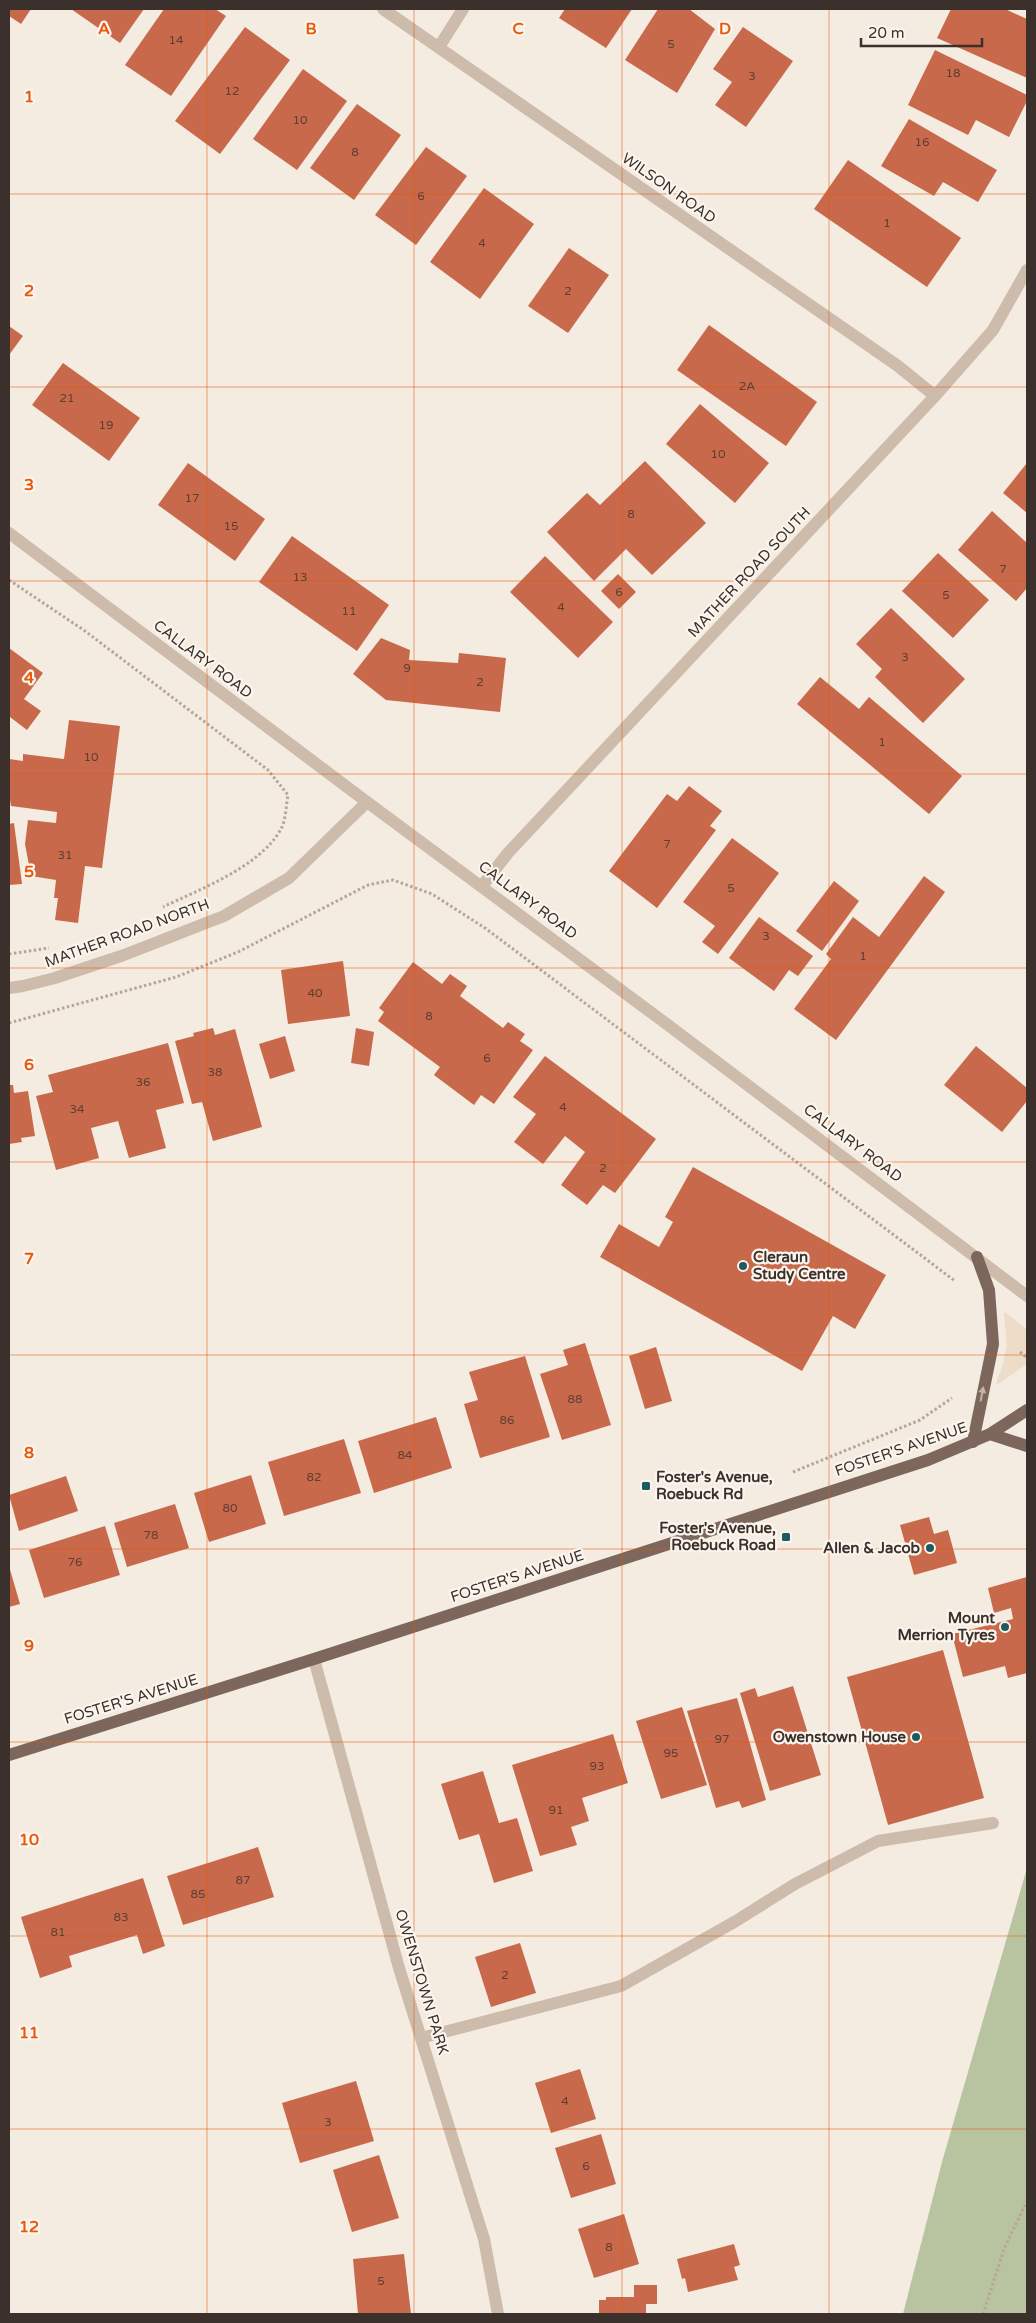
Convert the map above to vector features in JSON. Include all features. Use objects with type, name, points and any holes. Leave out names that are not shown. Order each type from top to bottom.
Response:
[{"type":"main road","points":[[973,1442],[993,1344],[989,1290],[976,1257]]},
{"type":"main road","name":"FOSTER'S AVENUE","points":[[9,1755],[314,1660],[918,1463],[990,1434],[1027,1410]]},
{"type":"main road","points":[[990,1434],[1027,1446]]},
{"type":"street","name":"WILSON ROAD","points":[[383,9],[898,366],[935,396]]},
{"type":"street","points":[[439,47],[463,9]]},
{"type":"street","name":"MATHER ROAD SOUTH","points":[[482,886],[508,853],[935,396],[993,330],[1027,270]]},
{"type":"street","name":"CALLARY ROAD","points":[[9,533],[1027,1296]]},
{"type":"street","name":"MATHER ROAD NORTH","points":[[9,988],[55,978],[124,955],[224,916],[289,878],[367,802]]},
{"type":"street","name":"OWENSTOWN PARK","points":[[314,1660],[399,1968],[484,2239],[498,2314]]},
{"type":"street","points":[[421,2038],[622,1986],[736,1922],[795,1884],[878,1841],[993,1823]]},
{"type":"path","points":[[9,580],[98,641],[268,770],[288,795],[282,829],[262,851],[232,874],[159,909]]},
{"type":"path","points":[[9,1023],[176,976],[238,952],[368,885],[393,880],[432,894],[479,923],[956,1281],[959,1290]]},
{"type":"path","points":[[9,954],[57,946]]},
{"type":"path","points":[[792,1472],[920,1420],[955,1396]]},
{"type":"path","points":[[982,2314],[1004,2248],[1027,2200]]},
{"type":"green space","points":[[1027,1868],[1027,2314],[903,2314],[942,2162]]},
{"type":"shaded area","points":[[1005,1312],[1027,1330],[1027,1364],[998,1384],[996,1383],[1007,1345]]},
{"type":"building","points":[[9,9],[31,9],[21,24],[9,16]]},
{"type":"building","points":[[71,9],[144,9],[120,43]]},
{"type":"building","points":[[164,9],[215,9],[226,16],[171,96],[125,65]]},
{"type":"building","points":[[565,9],[632,9],[606,48],[559,18]]},
{"type":"building","points":[[658,9],[689,9],[715,29],[677,93],[625,60]]},
{"type":"building","points":[[951,9],[1005,9],[1027,19],[1027,78],[937,38]]},
{"type":"building","points":[[245,27],[290,60],[220,154],[175,121]]},
{"type":"building","points":[[743,27],[793,61],[746,127],[715,105],[732,82],[713,69]]},
{"type":"building","points":[[935,50],[1027,95],[1027,101],[1009,137],[976,120],[968,135],[908,105]]},
{"type":"building","points":[[303,69],[347,101],[297,170],[253,139]]},
{"type":"building","points":[[357,104],[401,135],[354,200],[310,168]]},
{"type":"building","points":[[909,119],[997,170],[978,202],[943,182],[934,196],[881,166]]},
{"type":"building","points":[[426,147],[467,176],[416,245],[375,215]]},
{"type":"building","points":[[848,160],[961,238],[927,287],[814,209]]},
{"type":"building","points":[[484,188],[534,224],[480,299],[430,262]]},
{"type":"building","points":[[569,248],[609,275],[568,333],[528,306]]},
{"type":"building","points":[[709,325],[817,402],[786,446],[677,370]]},
{"type":"building","points":[[9,326],[23,336],[9,355]]},
{"type":"building","points":[[63,363],[140,418],[109,461],[32,405]]},
{"type":"building","points":[[700,404],[769,463],[735,503],[666,444]]},
{"type":"building","points":[[645,461],[706,523],[652,575],[626,549],[594,581],[547,532],[587,493],[600,505]]},
{"type":"building","points":[[188,463],[265,519],[235,561],[158,505]]},
{"type":"building","points":[[1027,463],[1027,513],[1003,493]]},
{"type":"building","points":[[992,511],[1027,543],[1027,588],[1016,601],[958,550]]},
{"type":"building","points":[[292,536],[389,605],[357,651],[259,582]]},
{"type":"building","points":[[938,553],[989,600],[953,638],[902,591]]},
{"type":"building","points":[[545,556],[613,622],[578,658],[510,592]]},
{"type":"building","points":[[618,574],[636,592],[619,609],[601,591]]},
{"type":"building","points":[[891,608],[965,679],[923,723],[875,677],[882,669],[856,644]]},
{"type":"building","points":[[381,638],[410,650],[409,660],[458,663],[459,653],[506,658],[500,712],[386,700],[353,674]]},
{"type":"building","points":[[9,648],[43,673],[24,699],[41,711],[27,730],[10,717],[9,720]]},
{"type":"building","points":[[820,677],[859,709],[869,697],[962,776],[929,814],[797,704]]},
{"type":"building","points":[[69,720],[120,726],[102,868],[85,866],[78,923],[55,920],[58,898],[54,898],[56,880],[31,876],[25,844],[28,820],[56,823],[57,812],[11,806],[9,794],[9,759],[23,761],[23,754],[64,759]]},
{"type":"building","points":[[689,786],[722,811],[710,826],[716,830],[657,908],[609,871],[667,794],[677,801]]},
{"type":"building","points":[[14,823],[22,884],[9,885],[9,824]]},
{"type":"building","points":[[732,838],[779,873],[718,954],[702,942],[715,926],[683,902]]},
{"type":"building","points":[[924,876],[945,892],[836,1040],[794,1009],[831,959],[826,954],[853,917],[879,937]]},
{"type":"building","points":[[834,881],[859,901],[822,951],[796,931]]},
{"type":"building","points":[[759,917],[813,956],[798,976],[789,970],[774,991],[729,958]]},
{"type":"building","points":[[343,961],[350,1016],[288,1024],[281,970]]},
{"type":"building","points":[[413,962],[442,984],[450,974],[467,986],[460,996],[503,1028],[508,1022],[525,1034],[520,1041],[533,1050],[494,1104],[481,1095],[474,1105],[434,1075],[440,1067],[378,1021],[384,1012],[379,1008]]},
{"type":"building","points":[[213,1028],[215,1035],[235,1029],[262,1127],[213,1141],[202,1102],[192,1104],[175,1041],[194,1036],[193,1033]]},
{"type":"building","points":[[356,1028],[374,1032],[369,1066],[351,1063]]},
{"type":"building","points":[[285,1036],[295,1071],[270,1079],[259,1044]]},
{"type":"building","points":[[168,1043],[184,1103],[156,1110],[166,1148],[129,1158],[118,1121],[91,1128],[99,1158],[56,1170],[36,1096],[53,1092],[48,1075]]},
{"type":"building","points":[[976,1046],[1027,1088],[1027,1101],[1002,1132],[944,1085]]},
{"type":"building","points":[[545,1056],[656,1139],[615,1193],[603,1185],[587,1205],[561,1185],[585,1152],[565,1136],[543,1164],[514,1142],[536,1114],[513,1097]]},
{"type":"building","points":[[9,1085],[13,1085],[14,1093],[28,1091],[35,1136],[21,1138],[22,1142],[9,1144]]},
{"type":"building","name":"Cleraun Study Centre","points":[[693,1167],[886,1275],[855,1329],[833,1316],[802,1371],[600,1257],[619,1224],[659,1247],[673,1222],[665,1217]]},
{"type":"building","points":[[585,1343],[611,1425],[562,1440],[540,1374],[568,1365],[563,1350]]},
{"type":"building","points":[[656,1347],[672,1401],[645,1409],[629,1356]]},
{"type":"building","points":[[525,1356],[550,1437],[480,1458],[464,1404],[478,1400],[469,1372]]},
{"type":"building","points":[[436,1417],[452,1468],[374,1493],[358,1441]]},
{"type":"building","points":[[344,1439],[361,1493],[284,1516],[268,1462]]},
{"type":"building","points":[[251,1475],[266,1524],[209,1542],[194,1493]]},
{"type":"building","points":[[66,1476],[78,1511],[19,1531],[9,1495]]},
{"type":"building","points":[[175,1504],[189,1548],[127,1567],[114,1523]]},
{"type":"building","name":"Allen & Jacob","points":[[929,1517],[934,1534],[948,1530],[957,1563],[914,1575],[900,1525]]},
{"type":"building","points":[[105,1526],[120,1575],[44,1598],[29,1550]]},
{"type":"building","points":[[9,1566],[20,1604],[9,1607]]},
{"type":"building","name":"Mount Merrion Tyres","points":[[1027,1577],[1027,1673],[1008,1678],[1005,1666],[963,1677],[952,1634],[1013,1619],[1011,1608],[994,1613],[988,1588]]},
{"type":"building","name":"Owenstown House","points":[[943,1650],[984,1798],[888,1825],[847,1677]]},
{"type":"building","points":[[793,1686],[821,1775],[770,1791],[740,1693],[755,1688],[758,1697]]},
{"type":"building","points":[[737,1698],[766,1800],[742,1808],[739,1801],[716,1808],[687,1711]]},
{"type":"building","points":[[682,1707],[707,1785],[661,1799],[636,1721]]},
{"type":"building","points":[[613,1734],[628,1783],[582,1798],[589,1821],[571,1827],[577,1845],[540,1856],[512,1765]]},
{"type":"building","points":[[483,1771],[499,1823],[517,1818],[533,1871],[494,1883],[479,1834],[459,1840],[441,1784]]},
{"type":"building","points":[[258,1847],[274,1897],[183,1925],[167,1876]]},
{"type":"building","points":[[143,1878],[165,1946],[143,1954],[137,1935],[69,1956],[72,1967],[40,1978],[21,1917]]},
{"type":"building","points":[[520,1943],[536,1993],[491,2007],[475,1957]]},
{"type":"building","points":[[580,2069],[596,2119],[551,2133],[535,2083]]},
{"type":"building","points":[[356,2081],[374,2141],[300,2163],[282,2103]]},
{"type":"building","points":[[601,2134],[616,2184],[571,2198],[555,2148]]},
{"type":"building","points":[[379,2155],[399,2218],[352,2232],[333,2170]]},
{"type":"building","points":[[624,2214],[639,2264],[594,2278],[578,2229]]},
{"type":"building","points":[[734,2244],[740,2265],[734,2267],[738,2280],[688,2292],[685,2278],[682,2279],[677,2259]]},
{"type":"building","points":[[404,2254],[411,2314],[358,2314],[353,2259]]},
{"type":"building","points":[[634,2285],[657,2285],[657,2304],[646,2304],[646,2314],[599,2314],[599,2300],[606,2300],[606,2297],[634,2297]]},
{"type":"place","name":"Cleraun Study Centre","points":[[743,1266]]},
{"type":"place","name":"Foster's Avenue, Roebuck Rd","points":[[646,1486]]},
{"type":"place","name":"Foster's Avenue, Roebuck Road","points":[[786,1537]]},
{"type":"place","name":"Allen & Jacob","points":[[930,1548]]},
{"type":"place","name":"Mount Merrion Tyres","points":[[1005,1627]]},
{"type":"place","name":"Owenstown House","points":[[916,1737]]}]
